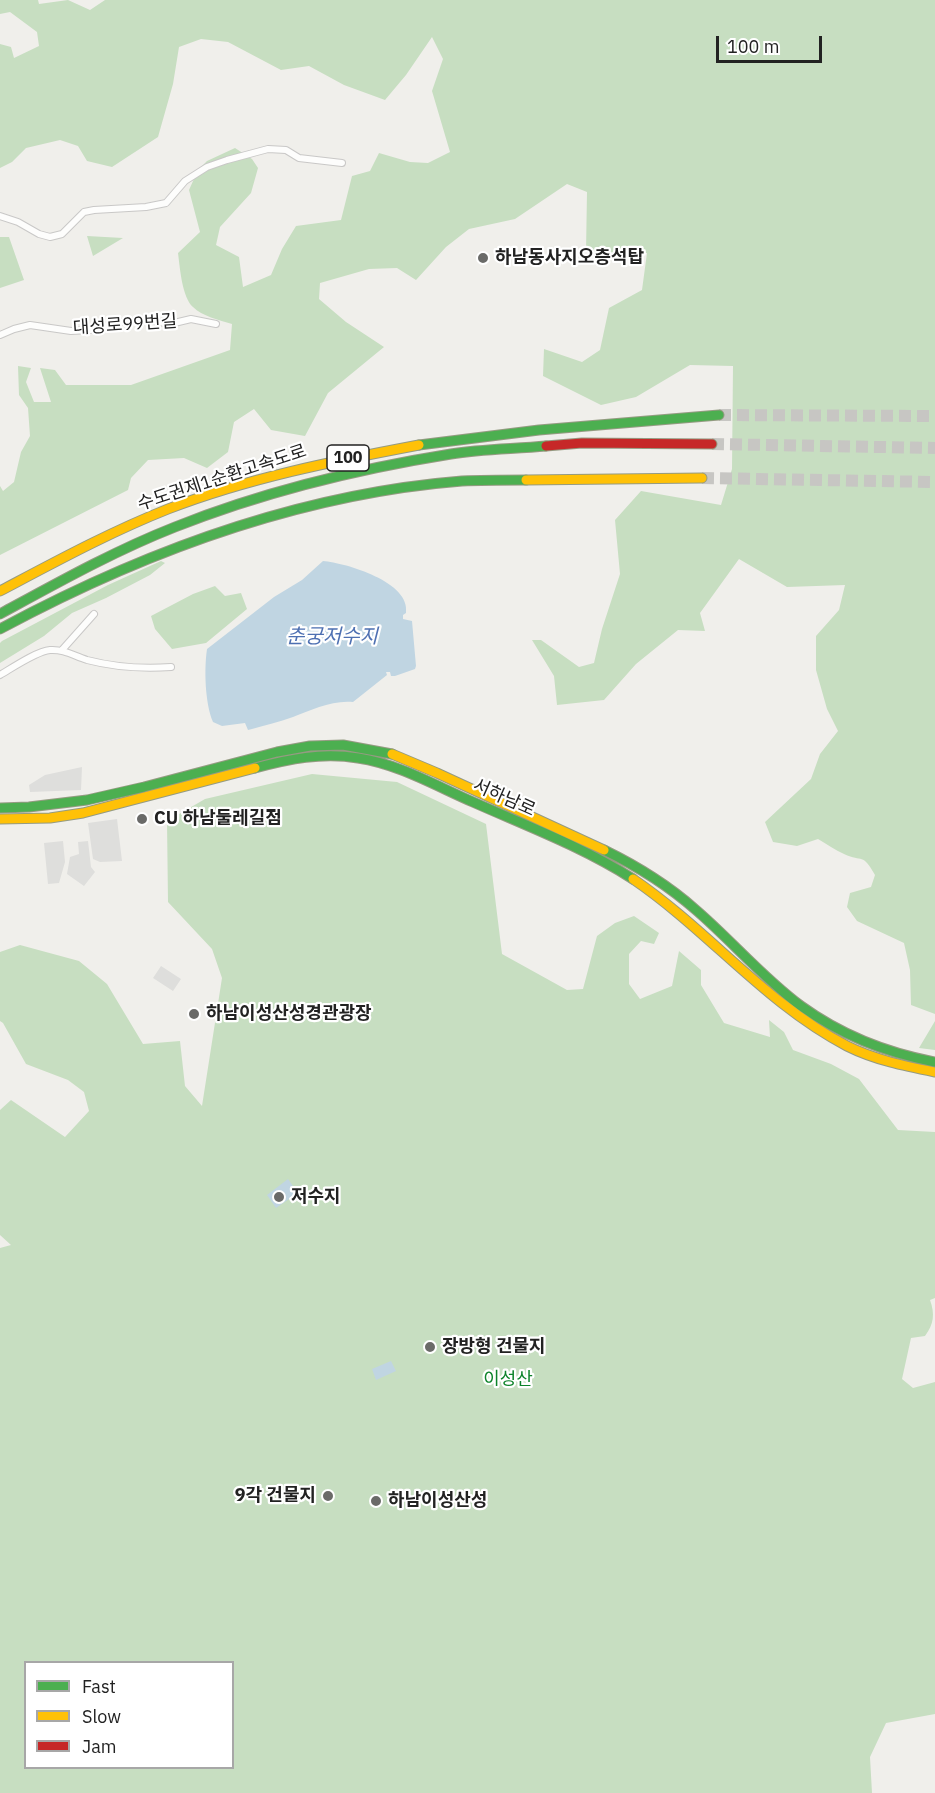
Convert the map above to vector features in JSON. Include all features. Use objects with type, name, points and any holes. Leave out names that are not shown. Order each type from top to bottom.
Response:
[{"type":"main road","name":"수도권제1순환고속도로","points":[[0,591],[77,550],[156,514],[297,469],[378,451],[462,438],[582,425],[719,415]]},
{"type":"main road","name":"수도권제1순환고속도로","points":[[0,614],[102,559],[175,527],[259,498],[320,481],[452,454],[582,443],[712,444]]},
{"type":"main road","name":"100","points":[[0,629],[52,599],[116,569],[194,538],[293,509],[383,491],[455,481],[702,478]]},
{"type":"main road","name":"서하남로","points":[[0,808],[85,801],[276,751],[328,744],[376,750],[417,765],[588,841],[632,864],[662,883],[702,915],[770,980],[806,1009],[871,1044],[920,1060],[935,1062]]},
{"type":"main road","name":"서하남로","points":[[0,819],[50,818],[83,813],[297,757],[328,755],[378,762],[596,857],[661,898],[768,993],[820,1032],[870,1056],[935,1072]]},
{"type":"street","points":[[0,216],[50,237],[62,234],[84,213],[94,210],[146,207],[166,203],[185,181],[207,167],[248,154],[268,149],[286,150],[299,158],[342,163]]},
{"type":"street","name":"대성로99번길","points":[[0,334],[30,325],[71,331],[90,330],[119,322],[149,320],[170,324],[191,319],[216,324]]},
{"type":"street","points":[[62,650],[94,614]]},
{"type":"street","points":[[0,675],[48,650],[62,650],[86,659],[127,668],[171,667]]},
{"type":"shaded area","points":[[82,767],[81,790],[30,792],[29,785],[45,775]]},
{"type":"shaded area","points":[[117,819],[122,861],[100,862],[93,859],[88,823]]},
{"type":"shaded area","points":[[63,841],[65,862],[59,883],[48,884],[44,843]]},
{"type":"shaded area","points":[[88,841],[91,867],[95,872],[84,886],[67,874],[70,857],[79,854],[78,842]]},
{"type":"shaded area","points":[[161,966],[181,979],[173,991],[153,978]]},
{"type":"green space","points":[[0,0],[38,0],[39,4],[68,0],[90,10],[105,0],[935,0],[935,1014],[911,1005],[910,970],[904,943],[857,921],[847,907],[850,893],[871,887],[875,875],[867,863],[862,859],[850,857],[818,839],[797,846],[773,842],[765,822],[811,779],[820,754],[838,731],[827,709],[816,670],[816,636],[839,610],[845,585],[787,587],[739,559],[700,613],[705,631],[678,630],[636,664],[604,700],[557,705],[554,676],[532,640],[541,640],[579,667],[594,663],[602,629],[620,574],[615,520],[641,491],[721,505],[732,469],[733,366],[690,365],[636,397],[601,405],[543,376],[544,349],[582,362],[600,350],[609,308],[642,290],[647,253],[586,252],[587,192],[567,184],[515,219],[469,229],[446,247],[416,280],[397,268],[369,269],[320,283],[319,299],[346,322],[384,347],[328,393],[305,436],[271,430],[254,409],[234,422],[228,452],[207,468],[184,458],[148,460],[131,478],[128,490],[0,555],[0,486],[3,491],[14,482],[21,452],[30,436],[28,408],[19,395],[18,366],[31,368],[26,382],[34,402],[51,402],[40,368],[55,370],[66,385],[131,385],[230,350],[232,324],[201,313],[189,302],[182,282],[178,253],[200,232],[189,190],[198,170],[207,161],[235,148],[252,159],[258,168],[251,193],[220,227],[216,245],[239,257],[243,287],[271,275],[282,249],[296,226],[341,220],[352,176],[370,171],[379,153],[410,162],[428,163],[450,152],[432,91],[443,59],[432,37],[406,75],[385,100],[344,85],[309,66],[281,70],[228,42],[201,39],[179,47],[173,84],[158,137],[112,167],[87,161],[78,146],[60,140],[26,148],[12,162],[0,168],[0,44],[11,47],[14,58],[39,46],[37,32],[10,12],[0,14]]},
{"type":"green space","points":[[87,236],[123,238],[93,256]]},
{"type":"green space","points":[[0,237],[9,237],[24,280],[0,288]]},
{"type":"green space","points":[[161,561],[165,563],[150,575],[72,613],[44,636],[0,663],[0,643],[2,641],[108,585]]},
{"type":"green space","points":[[215,586],[225,596],[241,593],[247,609],[206,643],[172,649],[155,629],[151,616],[193,594]]},
{"type":"green space","name":"이성산","points":[[312,774],[397,782],[486,824],[502,954],[567,990],[583,989],[597,936],[615,923],[634,916],[659,933],[654,944],[641,941],[629,954],[629,984],[640,999],[672,986],[679,951],[701,970],[701,985],[724,1023],[770,1037],[769,1020],[784,1032],[793,1050],[831,1064],[859,1079],[898,1130],[935,1132],[935,1298],[930,1300],[933,1319],[925,1336],[911,1338],[902,1379],[913,1388],[935,1382],[935,1714],[886,1723],[870,1757],[872,1793],[0,1793],[0,1248],[11,1245],[0,1235],[0,1110],[11,1100],[65,1137],[89,1111],[84,1092],[68,1080],[26,1064],[0,1021],[0,952],[20,945],[79,961],[107,984],[143,1044],[180,1041],[185,1086],[202,1106],[222,978],[212,949],[168,902],[167,821],[205,799]]},
{"type":"green space","points":[[935,1021],[935,1050],[919,1048]]},
{"type":"water","name":"춘궁저수지","points":[[323,561],[361,570],[388,583],[398,592],[405,602],[406,613],[403,619],[412,621],[415,669],[395,676],[386,672],[387,675],[353,702],[330,704],[252,729],[248,730],[245,723],[222,726],[213,722],[206,686],[207,649],[274,597],[302,580]]},
{"type":"water","points":[[288,1179],[298,1193],[276,1208],[267,1195]]},
{"type":"water","points":[[391,1361],[396,1371],[376,1380],[372,1369]]},
{"type":"tunnel","points":[[719,415],[935,416]]},
{"type":"tunnel","points":[[712,444],[935,448]]},
{"type":"tunnel","points":[[702,478],[935,482]]},
{"type":"traffic: fast","points":[[419,445],[539,430],[719,415]]},
{"type":"traffic: fast","points":[[0,614],[130,546],[208,514],[276,492],[346,474],[451,454],[546,446]]},
{"type":"traffic: fast","points":[[0,629],[109,575],[223,531],[281,513],[401,488],[462,481],[526,480]]},
{"type":"traffic: fast","points":[[0,808],[87,800],[277,752],[310,746],[343,745],[392,754]]},
{"type":"traffic: fast","points":[[255,768],[293,759],[319,756],[345,756],[388,765],[554,837],[633,879]]},
{"type":"traffic: fast","points":[[604,850],[652,877],[686,901],[774,984],[816,1016],[865,1042],[899,1054],[935,1062]]},
{"type":"traffic: slow","points":[[0,591],[125,527],[198,498],[292,471],[419,445]]},
{"type":"traffic: slow","points":[[526,480],[702,478]]},
{"type":"traffic: slow","points":[[392,754],[604,850]]},
{"type":"traffic: slow","points":[[0,819],[50,818],[83,813],[255,768]]},
{"type":"traffic: slow","points":[[633,879],[687,921],[763,988],[818,1029],[868,1055],[935,1072]]},
{"type":"traffic: jam","points":[[546,446],[582,443],[712,444]]},
{"type":"place","name":"하남동사지오층석탑","points":[[483,258]]},
{"type":"place","name":"CU 하남둘레길점","points":[[142,819]]},
{"type":"place","name":"하남이성산성경관광장","points":[[194,1014]]},
{"type":"place","name":"저수지","points":[[279,1197]]},
{"type":"place","name":"장방형 건물지","points":[[430,1347]]},
{"type":"place","name":"9각 건물지","points":[[328,1496]]},
{"type":"place","name":"하남이성산성","points":[[376,1501]]}]
